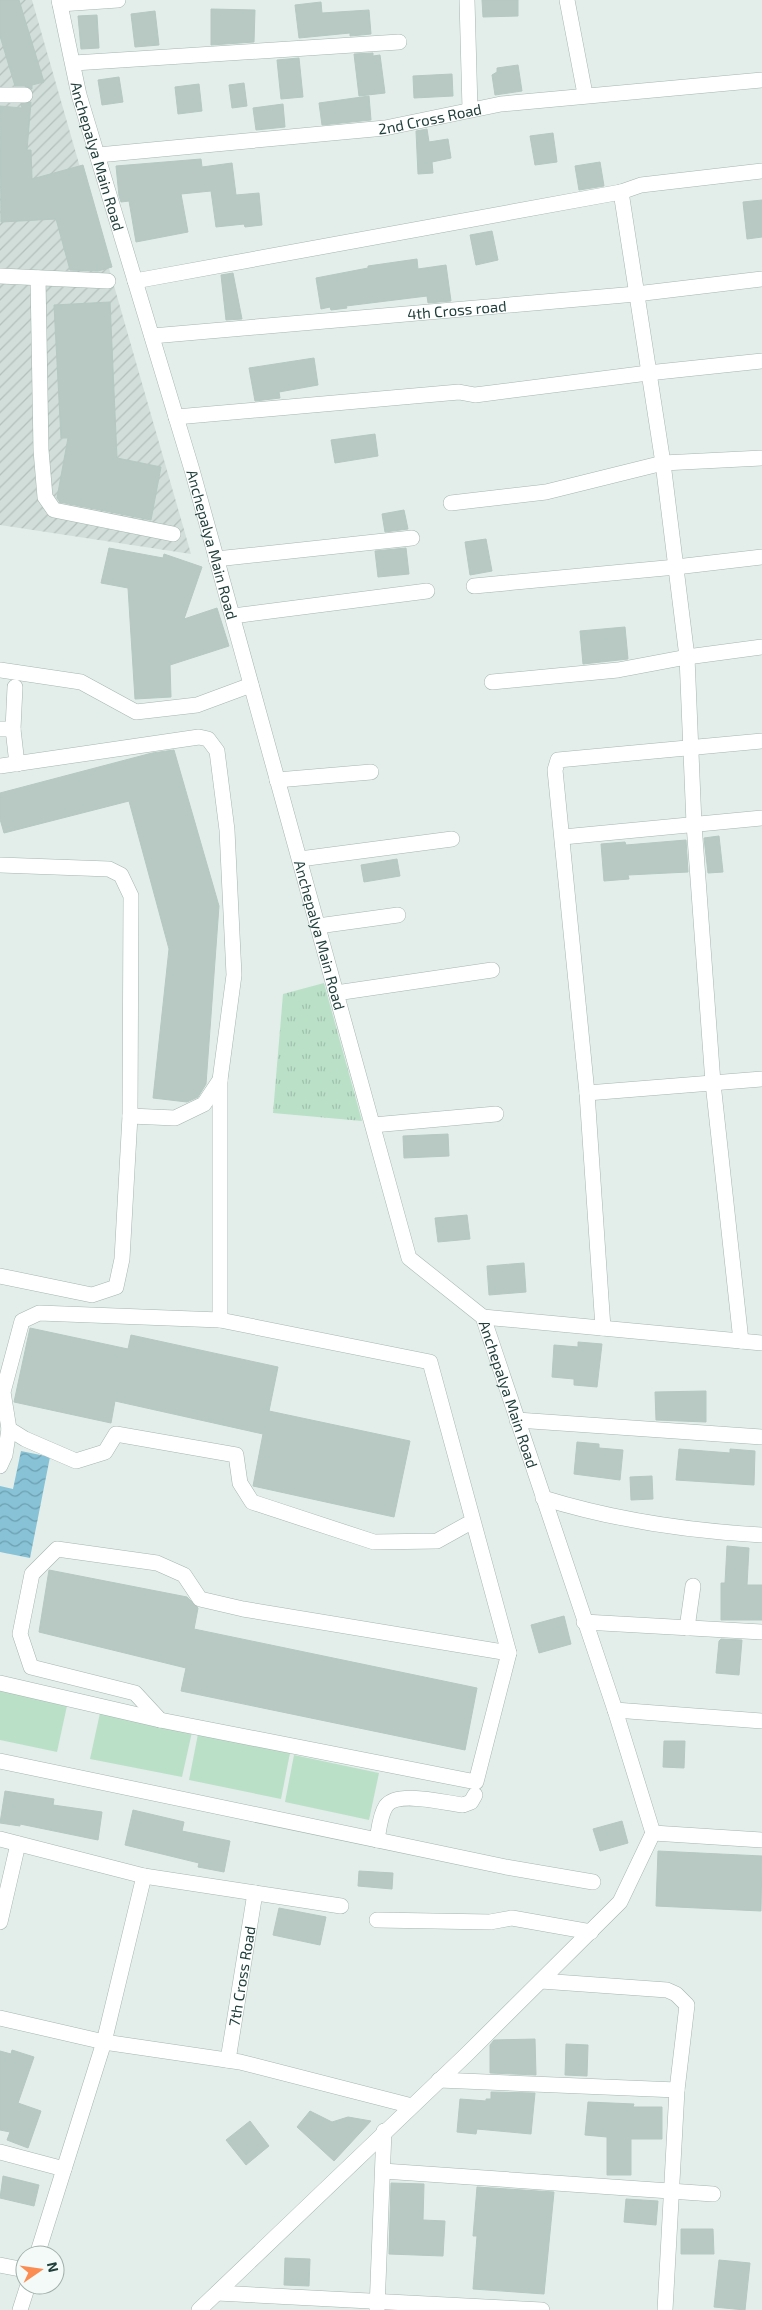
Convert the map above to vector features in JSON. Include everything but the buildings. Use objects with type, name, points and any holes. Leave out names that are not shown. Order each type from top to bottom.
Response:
[{"type":"street","points":[[60,2],[118,0]]},
{"type":"street","points":[[467,0],[470,109]]},
{"type":"street","points":[[568,0],[585,94]]},
{"type":"street","name":"Anchepalya Main Road","points":[[60,2],[80,95],[216,558],[409,1258],[483,1317],[615,1710],[652,1833]]},
{"type":"street","points":[[74,64],[399,42]]},
{"type":"street","name":"2nd Cross Road","points":[[98,155],[385,128],[470,109],[585,94],[762,80]]},
{"type":"street","points":[[0,95],[25,95]]},
{"type":"street","points":[[135,281],[621,192],[641,185],[762,171]]},
{"type":"street","points":[[621,192],[663,463],[687,657],[694,824],[713,1082],[741,1341]]},
{"type":"street","points":[[0,276],[108,280]]},
{"type":"street","points":[[38,278],[45,497],[54,510],[173,534]]},
{"type":"street","name":"4th Cross road","points":[[152,336],[636,294],[762,279]]},
{"type":"street","points":[[176,417],[459,392],[475,395],[762,361]]},
{"type":"street","points":[[451,503],[546,492],[663,463],[762,458]]},
{"type":"street","points":[[216,558],[412,538]]},
{"type":"street","points":[[474,586],[676,567],[762,556]]},
{"type":"street","points":[[232,616],[427,591]]},
{"type":"street","points":[[492,682],[618,670],[687,657],[762,647]]},
{"type":"street","points":[[0,670],[81,682],[136,712],[191,706],[251,685]]},
{"type":"street","points":[[15,687],[6,729],[17,764]]},
{"type":"street","points":[[0,766],[199,737],[208,739],[217,751],[227,830],[234,975],[220,1080],[220,1320]]},
{"type":"street","points":[[603,1328],[587,1093],[555,770],[558,760],[762,741]]},
{"type":"street","points":[[278,780],[371,772]]},
{"type":"street","points":[[563,838],[762,818]]},
{"type":"street","points":[[300,859],[452,838]]},
{"type":"street","points":[[0,865],[109,869],[121,875],[131,896],[130,1116],[122,1259],[116,1287],[92,1295],[0,1276]]},
{"type":"street","points":[[318,926],[398,914]]},
{"type":"street","points":[[336,993],[492,970]]},
{"type":"street","points":[[587,1093],[762,1079]]},
{"type":"street","points":[[130,1116],[176,1118],[204,1104],[220,1080]]},
{"type":"street","points":[[373,1125],[496,1114]]},
{"type":"street","points":[[0,1466],[5,1455],[9,1429],[3,1392],[15,1342],[22,1321],[39,1313],[220,1320],[430,1362],[509,1653],[476,1782],[160,1720],[0,1682]]},
{"type":"street","points":[[483,1317],[762,1343]]},
{"type":"street","points":[[517,1420],[762,1438]]},
{"type":"street","points":[[9,1429],[25,1439],[76,1462],[105,1452],[116,1434],[236,1455],[240,1483],[252,1502],[374,1542],[437,1541],[473,1521]]},
{"type":"street","points":[[543,1498],[587,1512],[702,1532],[762,1535]]},
{"type":"street","points":[[160,1720],[135,1693],[31,1667],[20,1634],[32,1574],[57,1549],[157,1563],[184,1575],[200,1599],[243,1609],[509,1653]]},
{"type":"street","points":[[687,1628],[693,1586]]},
{"type":"street","points":[[584,1622],[762,1632]]},
{"type":"street","points":[[615,1710],[762,1721]]},
{"type":"street","points":[[0,1762],[506,1867],[593,1882]]},
{"type":"street","points":[[377,1840],[383,1812],[393,1800],[403,1798],[463,1805],[471,1802],[475,1795]]},
{"type":"street","points":[[199,2310],[439,2080],[620,1902],[652,1833],[762,1840]]},
{"type":"street","points":[[0,1839],[144,1876],[341,1906]]},
{"type":"street","points":[[0,1922],[18,1844]]},
{"type":"street","points":[[40,2245],[104,2042],[144,1876]]},
{"type":"street","name":"7th Cross Road","points":[[228,2060],[255,1893]]},
{"type":"street","points":[[377,1920],[490,1922],[512,1918],[591,1932]]},
{"type":"street","points":[[541,1981],[668,1990],[676,1994],[687,2005],[677,2090],[665,2310]]},
{"type":"street","points":[[0,2018],[104,2042],[228,2060],[412,2106]]},
{"type":"street","points":[[439,2080],[677,2090]]},
{"type":"street","points":[[377,2306],[384,2131]]},
{"type":"street","points":[[0,2152],[64,2169]]},
{"type":"street","points":[[383,2171],[713,2194]]},
{"type":"street","points":[[0,2265],[15,2268]]},
{"type":"street","points":[[217,2293],[377,2306],[542,2310]]},
{"type":"street","points":[[20,2310],[25,2295]]},
{"type":"shaded area","points":[[0,0],[32,0],[191,554],[0,525]]},
{"type":"green space","points":[[324,983],[362,1121],[273,1113],[283,994]]},
{"type":"green space","points":[[0,1687],[68,1701],[57,1752],[0,1740]]},
{"type":"green space","points":[[100,1713],[192,1732],[182,1777],[90,1759]]},
{"type":"green space","points":[[198,1734],[290,1753],[281,1799],[189,1780]]},
{"type":"green space","points":[[294,1755],[379,1773],[369,1820],[285,1802]]},
{"type":"water","points":[[21,1451],[50,1457],[30,1558],[0,1552],[0,1486],[13,1489]]}]
